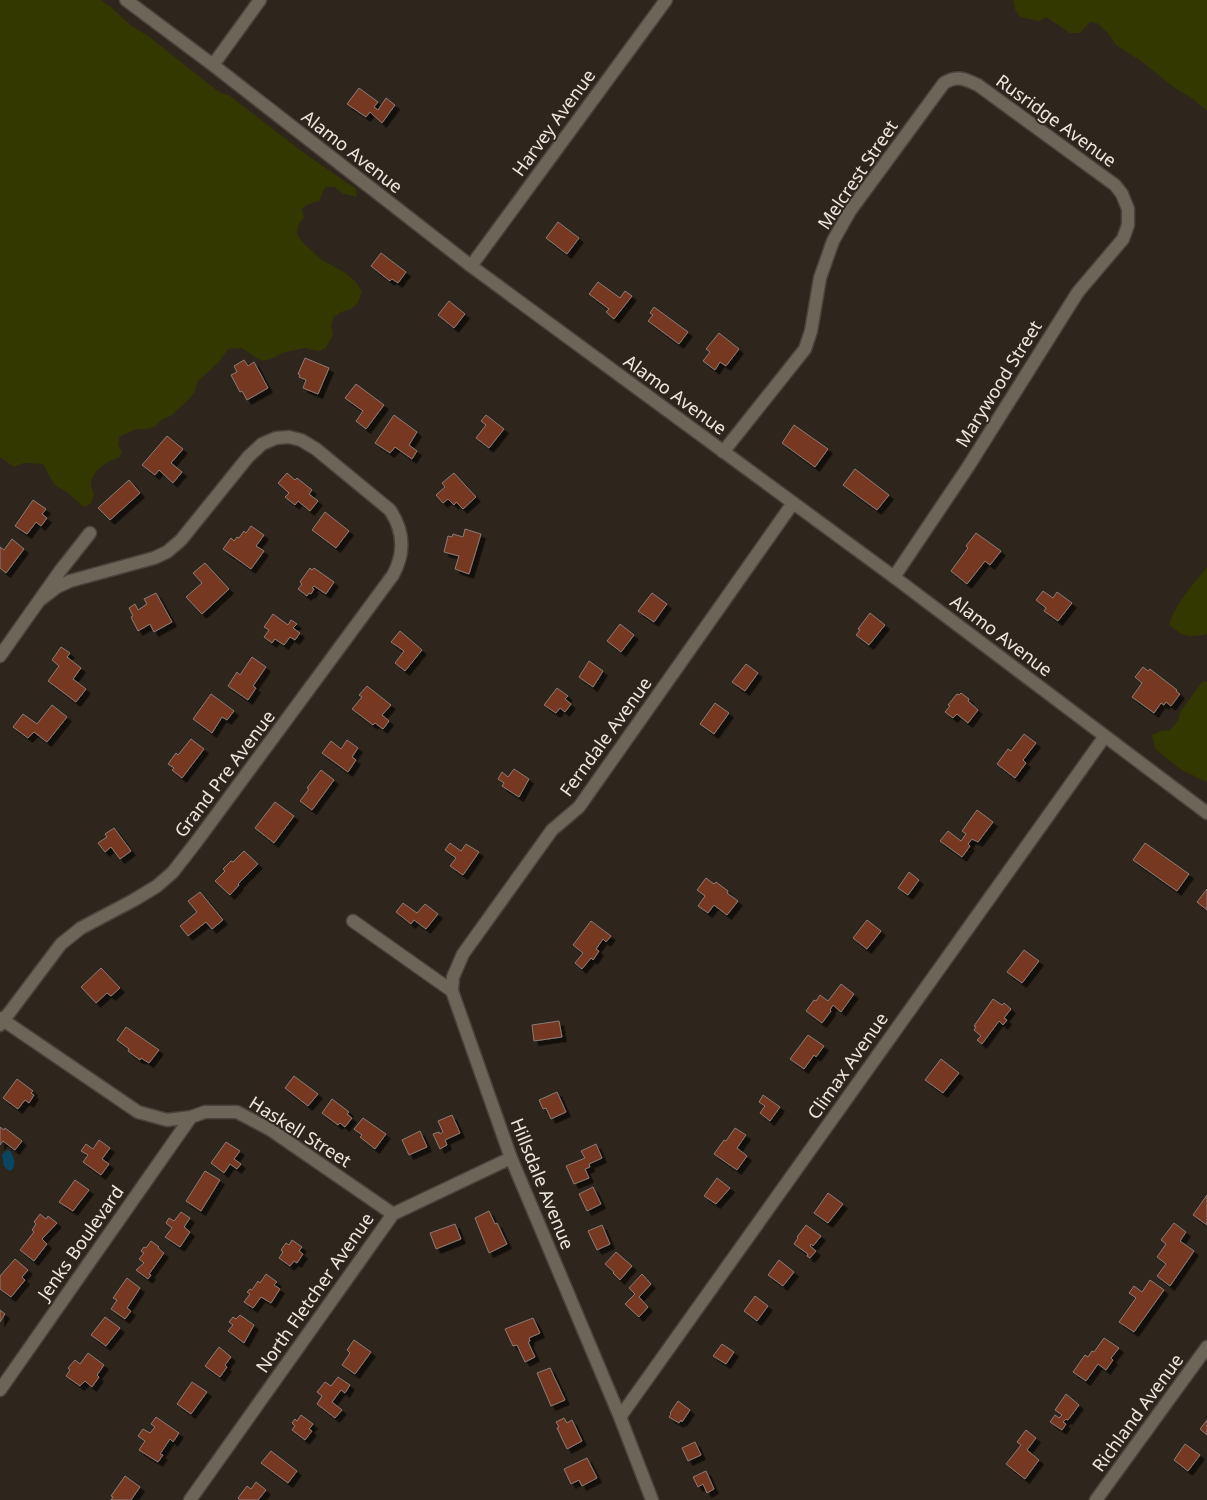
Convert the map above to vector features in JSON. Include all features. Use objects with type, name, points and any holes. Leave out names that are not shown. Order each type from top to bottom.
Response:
[{"type":"street","name":"Alamo Avenue","points":[[126,0],[213,65],[471,266],[894,577],[1207,813]]},
{"type":"street","points":[[213,65],[260,0]]},
{"type":"street","name":"Harvey Avenue","points":[[471,266],[666,0]]},
{"type":"street","name":"Rusridge Avenue","points":[[950,79],[965,79],[978,85],[1107,179],[1122,194],[1128,209]]},
{"type":"street","name":"Melcrest Street","points":[[723,452],[805,349],[811,331],[820,278],[833,241],[850,211],[939,88],[950,79]]},
{"type":"street","name":"Marywood Street","points":[[894,577],[997,423],[1078,292],[1122,239],[1128,225],[1128,209]]},
{"type":"street","name":"Grand Pre Avenue","points":[[1,1022],[61,944],[81,928],[157,886],[173,872],[394,575],[402,552],[402,538],[396,519],[390,510],[316,449],[301,440],[288,437],[276,438],[262,444],[248,456],[181,540],[167,552],[154,558],[70,581],[40,600]]},
{"type":"street","name":"Ferndale Avenue","points":[[452,991],[453,977],[468,947],[552,830],[579,807],[793,503]]},
{"type":"street","points":[[0,656],[90,533]]},
{"type":"street","name":"Climax Avenue","points":[[620,1418],[1105,736]]},
{"type":"street","points":[[353,921],[452,991]]},
{"type":"street","name":"Hillsdale Avenue","points":[[452,991],[511,1158],[620,1418],[652,1500]]},
{"type":"street","name":"Haskell Street","points":[[1,1022],[138,1112],[167,1120],[191,1117],[205,1112],[237,1112],[271,1130],[393,1214]]},
{"type":"street","name":"Jenks Boulevard","points":[[0,1390],[191,1117]]},
{"type":"street","name":"North Fletcher Avenue","points":[[190,1500],[393,1214],[511,1158]]},
{"type":"street","name":"Richland Avenue","points":[[1096,1500],[1207,1347]]},
{"type":"green space","points":[[0,0],[101,0],[130,25],[148,36],[219,92],[230,96],[304,153],[356,189],[357,197],[344,194],[334,187],[325,187],[319,201],[306,205],[302,209],[304,218],[299,223],[297,234],[304,244],[322,260],[344,272],[355,281],[362,292],[358,302],[351,309],[341,312],[334,317],[331,325],[333,334],[326,348],[318,351],[305,348],[285,352],[263,361],[242,348],[228,349],[219,362],[198,381],[195,391],[190,398],[171,416],[161,420],[155,427],[136,429],[119,437],[118,445],[122,452],[119,458],[110,461],[94,475],[91,484],[94,495],[91,503],[84,507],[55,484],[43,464],[24,463],[14,467],[0,457]]},
{"type":"green space","points":[[1013,0],[1207,0],[1207,111],[1141,61],[1116,45],[1108,33],[1097,23],[1090,22],[1080,33],[1070,33],[1046,17],[1039,21],[1020,17],[1015,9]]},
{"type":"green space","points":[[1207,567],[1207,634],[1186,636],[1169,625],[1180,601]]},
{"type":"green space","points":[[1203,681],[1207,682],[1207,782],[1182,770],[1166,758],[1155,748],[1152,735],[1170,730],[1178,721],[1180,712]]},
{"type":"water","points":[[7,1150],[10,1151],[14,1160],[13,1168],[9,1171],[4,1166],[2,1155]]},
{"type":"building","points":[[359,88],[378,102],[374,107],[378,110],[386,98],[395,105],[382,123],[370,112],[366,117],[347,104]]},
{"type":"building","points":[[558,222],[579,238],[567,254],[546,238]]},
{"type":"building","points":[[381,253],[406,272],[398,283],[392,279],[390,281],[371,266]]},
{"type":"building","points":[[598,282],[620,298],[625,291],[632,296],[614,319],[606,312],[609,309],[589,294]]},
{"type":"building","points":[[449,301],[465,314],[454,328],[438,315]]},
{"type":"building","points":[[654,307],[688,332],[679,344],[648,321],[653,315],[650,313]]},
{"type":"building","points":[[719,333],[739,349],[726,366],[720,362],[715,370],[703,361],[710,352],[706,349]]},
{"type":"building","points":[[305,358],[329,368],[318,394],[303,388],[306,380],[299,377],[300,375],[298,374]]},
{"type":"building","points":[[244,360],[248,366],[254,362],[268,388],[247,400],[242,391],[240,392],[231,375],[237,372],[234,366]]},
{"type":"building","points":[[356,384],[384,405],[366,429],[356,421],[363,411],[345,398]]},
{"type":"building","points":[[394,415],[417,432],[409,445],[417,451],[412,459],[395,447],[390,453],[375,443]]},
{"type":"building","points":[[486,415],[504,429],[489,448],[476,438],[486,425],[481,421]]},
{"type":"building","points":[[794,425],[828,449],[815,467],[782,443]]},
{"type":"building","points":[[167,436],[183,449],[171,463],[182,472],[173,483],[159,470],[155,475],[142,465]]},
{"type":"building","points":[[855,469],[889,495],[877,510],[843,485]]},
{"type":"building","points":[[287,473],[312,490],[309,494],[318,501],[310,511],[298,501],[295,505],[285,497],[289,493],[278,483]]},
{"type":"building","points":[[454,473],[476,497],[463,509],[456,502],[454,505],[448,499],[443,503],[436,495],[445,487],[442,483]]},
{"type":"building","points":[[129,480],[140,493],[110,520],[98,508]]},
{"type":"building","points":[[33,500],[46,509],[42,514],[47,518],[41,526],[36,522],[27,534],[15,526]]},
{"type":"building","points":[[325,512],[349,531],[336,548],[312,530]]},
{"type":"building","points":[[251,526],[264,535],[256,546],[264,551],[251,569],[223,549],[231,538],[234,541],[237,537],[239,538]]},
{"type":"building","points":[[465,529],[481,534],[469,574],[455,569],[459,556],[444,552],[448,536],[452,537],[453,534],[463,537]]},
{"type":"building","points":[[976,533],[1001,551],[990,565],[985,561],[967,584],[951,571],[968,548],[966,546]]},
{"type":"building","points":[[12,539],[24,549],[6,573],[0,568],[0,547],[4,550]]},
{"type":"building","points":[[205,563],[229,589],[202,614],[186,597],[202,583],[193,573]]},
{"type":"building","points":[[310,568],[312,570],[314,568],[334,582],[326,594],[314,586],[311,594],[309,593],[307,596],[298,589],[302,584],[300,582]]},
{"type":"building","points":[[1043,591],[1053,598],[1057,592],[1072,603],[1058,621],[1044,611],[1046,608],[1036,600]]},
{"type":"building","points":[[156,593],[172,622],[154,632],[150,624],[138,631],[129,608],[135,604],[138,610],[147,604],[144,599]]},
{"type":"building","points":[[652,593],[667,604],[654,622],[638,611]]},
{"type":"building","points":[[870,613],[885,625],[869,645],[856,635],[860,630],[858,629]]},
{"type":"building","points":[[273,614],[288,625],[291,620],[297,624],[293,628],[300,633],[295,640],[290,637],[284,645],[275,639],[272,643],[264,637],[269,630],[264,627]]},
{"type":"building","points":[[620,624],[634,635],[621,652],[607,641]]},
{"type":"building","points":[[400,631],[422,650],[405,671],[395,663],[404,651],[391,642]]},
{"type":"building","points":[[61,647],[70,653],[67,657],[81,668],[73,679],[86,689],[76,702],[48,681],[59,666],[52,660]]},
{"type":"building","points":[[252,657],[266,667],[253,686],[256,688],[248,700],[228,686],[237,672],[240,675]]},
{"type":"building","points":[[589,661],[603,671],[593,687],[579,677]]},
{"type":"building","points":[[746,664],[758,673],[745,691],[732,682]]},
{"type":"building","points":[[1143,667],[1148,671],[1150,669],[1180,694],[1171,706],[1166,702],[1164,705],[1161,703],[1154,713],[1132,697],[1142,683],[1135,677]]},
{"type":"building","points":[[367,686],[391,705],[382,715],[389,721],[383,729],[375,723],[373,725],[352,709],[362,697],[359,695]]},
{"type":"building","points":[[557,688],[568,696],[565,699],[571,704],[565,712],[560,708],[556,713],[544,705]]},
{"type":"building","points":[[961,693],[978,710],[968,723],[957,714],[953,718],[945,712],[957,694]]},
{"type":"building","points":[[211,694],[234,711],[227,720],[222,717],[212,733],[193,719]]},
{"type":"building","points":[[715,703],[729,713],[714,734],[700,724]]},
{"type":"building","points":[[52,705],[67,717],[47,742],[34,732],[28,738],[13,727],[23,714],[37,724]]},
{"type":"building","points":[[1024,734],[1036,743],[1023,760],[1026,763],[1015,778],[997,764],[1008,749],[1011,751]]},
{"type":"building","points":[[191,739],[204,749],[182,778],[168,764],[176,753],[178,755]]},
{"type":"building","points":[[347,740],[358,748],[352,757],[356,760],[348,772],[322,753],[331,741],[341,749]]},
{"type":"building","points":[[514,769],[529,779],[519,797],[502,786],[504,783],[498,779],[502,772],[508,777]]},
{"type":"building","points":[[321,770],[334,780],[312,810],[300,801]]},
{"type":"building","points":[[275,802],[294,816],[274,843],[255,828]]},
{"type":"building","points":[[977,810],[993,822],[978,842],[972,839],[968,844],[970,846],[962,857],[940,841],[948,831],[961,841],[966,834],[962,831]]},
{"type":"building","points":[[114,828],[131,851],[120,859],[111,847],[105,852],[98,843],[107,837],[105,834]]},
{"type":"building","points":[[450,843],[461,851],[466,844],[479,852],[463,875],[450,866],[456,858],[445,850]]},
{"type":"building","points":[[1145,843],[1189,874],[1177,891],[1133,860]]},
{"type":"building","points":[[244,851],[258,864],[230,895],[215,881],[225,871],[223,869]]},
{"type":"building","points":[[909,872],[919,880],[908,895],[898,888]]},
{"type":"building","points":[[706,878],[714,884],[716,882],[738,901],[727,915],[714,905],[708,913],[698,906],[705,896],[697,890]]},
{"type":"building","points":[[1207,889],[1207,910],[1197,902]]},
{"type":"building","points":[[200,892],[223,920],[212,929],[206,922],[188,936],[180,926],[197,912],[188,901]]},
{"type":"building","points":[[403,903],[417,913],[425,904],[438,914],[426,929],[414,920],[411,924],[396,912]]},
{"type":"building","points":[[867,920],[881,931],[867,949],[853,938]]},
{"type":"building","points":[[591,921],[611,936],[606,942],[603,939],[596,949],[599,951],[593,960],[591,958],[582,969],[575,963],[583,953],[573,945]]},
{"type":"building","points":[[1024,950],[1039,961],[1022,983],[1007,972]]},
{"type":"building","points":[[101,968],[120,988],[111,996],[107,993],[96,1003],[81,987]]},
{"type":"building","points":[[841,984],[854,994],[841,1012],[833,1005],[822,1023],[806,1011],[820,995],[828,1001]]},
{"type":"building","points":[[993,999],[1002,1005],[1004,1003],[1011,1009],[1004,1018],[1007,1020],[1003,1025],[999,1021],[982,1044],[977,1040],[981,1036],[974,1030],[976,1027],[974,1026]]},
{"type":"building","points":[[559,1021],[562,1037],[534,1041],[532,1025]]},
{"type":"building","points":[[126,1027],[159,1050],[149,1063],[141,1058],[140,1060],[117,1040]]},
{"type":"building","points":[[808,1035],[824,1046],[816,1057],[814,1055],[804,1069],[790,1059]]},
{"type":"building","points":[[941,1059],[959,1073],[943,1093],[925,1080]]},
{"type":"building","points":[[294,1076],[318,1094],[308,1106],[285,1088]]},
{"type":"building","points":[[17,1079],[33,1091],[31,1093],[34,1095],[29,1103],[25,1100],[18,1109],[3,1098]]},
{"type":"building","points":[[557,1092],[566,1112],[551,1119],[546,1108],[543,1109],[539,1100]]},
{"type":"building","points":[[763,1095],[780,1107],[770,1121],[760,1113],[765,1106],[759,1102]]},
{"type":"building","points":[[332,1099],[349,1112],[347,1114],[352,1118],[345,1127],[340,1123],[338,1125],[322,1113]]},
{"type":"building","points":[[452,1115],[460,1133],[445,1140],[447,1145],[440,1149],[433,1134],[443,1132],[438,1121]]},
{"type":"building","points":[[363,1118],[386,1134],[375,1149],[360,1137],[362,1135],[354,1129]]},
{"type":"building","points":[[0,1127],[4,1130],[5,1128],[22,1141],[15,1150],[3,1141],[0,1145]]},
{"type":"building","points":[[735,1128],[746,1135],[737,1148],[747,1156],[737,1170],[714,1154]]},
{"type":"building","points":[[420,1131],[427,1147],[409,1155],[402,1140]]},
{"type":"building","points":[[99,1140],[110,1148],[102,1159],[109,1164],[101,1175],[83,1162],[88,1155],[81,1151],[86,1144],[93,1149]]},
{"type":"building","points":[[226,1142],[240,1151],[234,1159],[241,1164],[237,1169],[230,1164],[224,1173],[211,1163]]},
{"type":"building","points":[[596,1144],[602,1158],[589,1164],[590,1167],[585,1169],[589,1178],[574,1184],[566,1166],[585,1158],[581,1151]]},
{"type":"building","points":[[205,1171],[220,1180],[201,1211],[186,1201]]},
{"type":"building","points":[[717,1178],[730,1188],[716,1204],[704,1196]]},
{"type":"building","points":[[75,1180],[89,1190],[73,1211],[59,1202]]},
{"type":"building","points":[[593,1187],[601,1204],[587,1211],[579,1194]]},
{"type":"building","points":[[828,1193],[843,1204],[828,1223],[814,1213]]},
{"type":"building","points":[[1207,1195],[1207,1225],[1193,1215]]},
{"type":"building","points":[[489,1211],[507,1244],[489,1253],[475,1218]]},
{"type":"building","points":[[181,1212],[190,1218],[184,1227],[190,1232],[180,1247],[165,1237],[172,1228],[166,1223],[169,1218],[174,1221]]},
{"type":"building","points":[[40,1214],[46,1219],[48,1216],[57,1223],[42,1239],[47,1244],[34,1261],[20,1250],[34,1232],[32,1230],[36,1224],[34,1222]]},
{"type":"building","points":[[1174,1223],[1186,1232],[1180,1241],[1194,1251],[1170,1286],[1157,1276],[1166,1264],[1157,1257],[1166,1244],[1161,1240]]},
{"type":"building","points":[[455,1224],[461,1239],[436,1249],[430,1233]]},
{"type":"building","points":[[602,1225],[610,1244],[597,1250],[588,1231]]},
{"type":"building","points":[[806,1225],[821,1236],[813,1246],[811,1244],[810,1246],[816,1251],[810,1258],[807,1256],[808,1254],[794,1244]]},
{"type":"building","points":[[292,1240],[302,1247],[299,1251],[303,1254],[297,1263],[294,1261],[290,1266],[279,1258],[283,1252],[281,1250],[286,1243],[289,1245]]},
{"type":"building","points":[[151,1241],[164,1253],[149,1274],[151,1275],[148,1279],[136,1270],[144,1263],[139,1259],[144,1253],[141,1251]]},
{"type":"building","points":[[616,1252],[632,1266],[620,1280],[605,1264]]},
{"type":"building","points":[[15,1259],[28,1270],[22,1277],[25,1280],[11,1297],[0,1289],[0,1276]]},
{"type":"building","points":[[779,1260],[794,1272],[783,1286],[768,1275]]},
{"type":"building","points":[[266,1274],[277,1282],[274,1285],[280,1289],[271,1303],[261,1297],[253,1308],[244,1302],[250,1294],[247,1292],[250,1289],[252,1290],[258,1281],[260,1283]]},
{"type":"building","points":[[642,1274],[651,1284],[639,1297],[648,1307],[639,1317],[625,1304],[635,1294],[629,1288]]},
{"type":"building","points":[[127,1278],[140,1288],[127,1308],[131,1311],[125,1319],[111,1309],[117,1300],[113,1298]]},
{"type":"building","points":[[1150,1280],[1164,1290],[1134,1332],[1119,1322],[1136,1298],[1129,1293],[1134,1286],[1142,1292]]},
{"type":"building","points":[[755,1296],[768,1306],[757,1321],[744,1311]]},
{"type":"building","points":[[0,1310],[5,1314],[0,1322]]},
{"type":"building","points":[[240,1315],[254,1325],[244,1343],[228,1331],[233,1325],[229,1322],[233,1317],[236,1319]]},
{"type":"building","points":[[105,1317],[120,1328],[106,1346],[91,1335]]},
{"type":"building","points":[[533,1318],[540,1333],[529,1338],[530,1341],[528,1342],[535,1357],[525,1362],[517,1345],[513,1346],[505,1329]]},
{"type":"building","points":[[1104,1338],[1119,1348],[1111,1358],[1113,1360],[1106,1370],[1098,1364],[1086,1381],[1073,1372],[1085,1355],[1088,1357],[1092,1351],[1094,1352]]},
{"type":"building","points":[[354,1340],[371,1352],[355,1374],[342,1365],[350,1353],[347,1350]]},
{"type":"building","points":[[722,1344],[734,1352],[726,1364],[713,1356]]},
{"type":"building","points":[[219,1347],[231,1357],[220,1377],[205,1366]]},
{"type":"building","points":[[88,1353],[104,1365],[92,1387],[85,1381],[80,1386],[66,1376],[70,1370],[68,1368],[75,1360],[80,1364]]},
{"type":"building","points":[[550,1368],[565,1400],[551,1406],[537,1373]]},
{"type":"building","points":[[338,1377],[350,1385],[345,1393],[341,1390],[332,1402],[342,1410],[335,1418],[317,1404],[322,1396],[317,1392],[325,1382],[331,1386]]},
{"type":"building","points":[[192,1382],[207,1392],[191,1414],[177,1404]]},
{"type":"building","points":[[1066,1394],[1079,1405],[1068,1420],[1066,1419],[1063,1422],[1066,1424],[1062,1430],[1050,1422],[1055,1415],[1059,1418],[1062,1415],[1055,1410]]},
{"type":"building","points":[[678,1401],[690,1410],[682,1422],[681,1420],[679,1423],[669,1417]]},
{"type":"building","points":[[301,1415],[313,1424],[309,1429],[312,1431],[305,1440],[292,1430],[295,1426],[292,1423],[295,1419],[297,1421]]},
{"type":"building","points":[[156,1417],[179,1433],[173,1442],[170,1439],[160,1454],[163,1455],[158,1462],[139,1450],[145,1441],[138,1436],[143,1429],[150,1433],[155,1427],[151,1424]]},
{"type":"building","points":[[564,1418],[567,1423],[572,1420],[582,1441],[567,1449],[556,1422]]},
{"type":"building","points":[[1207,1420],[1207,1435],[1200,1429]]},
{"type":"building","points":[[1026,1430],[1036,1438],[1027,1450],[1039,1460],[1025,1479],[1006,1464],[1021,1445],[1017,1442]]},
{"type":"building","points":[[695,1442],[701,1455],[688,1461],[682,1448]]},
{"type":"building","points":[[1185,1444],[1200,1455],[1188,1471],[1174,1460]]},
{"type":"building","points":[[271,1451],[297,1471],[288,1483],[261,1463]]},
{"type":"building","points":[[587,1458],[597,1478],[582,1486],[579,1480],[571,1484],[564,1469]]},
{"type":"building","points":[[706,1471],[714,1489],[707,1493],[703,1484],[698,1487],[693,1477]]},
{"type":"building","points":[[125,1476],[140,1487],[131,1500],[111,1500],[113,1497],[111,1496]]},
{"type":"building","points":[[256,1482],[266,1490],[258,1500],[240,1500],[238,1498],[247,1486],[251,1489]]}]
